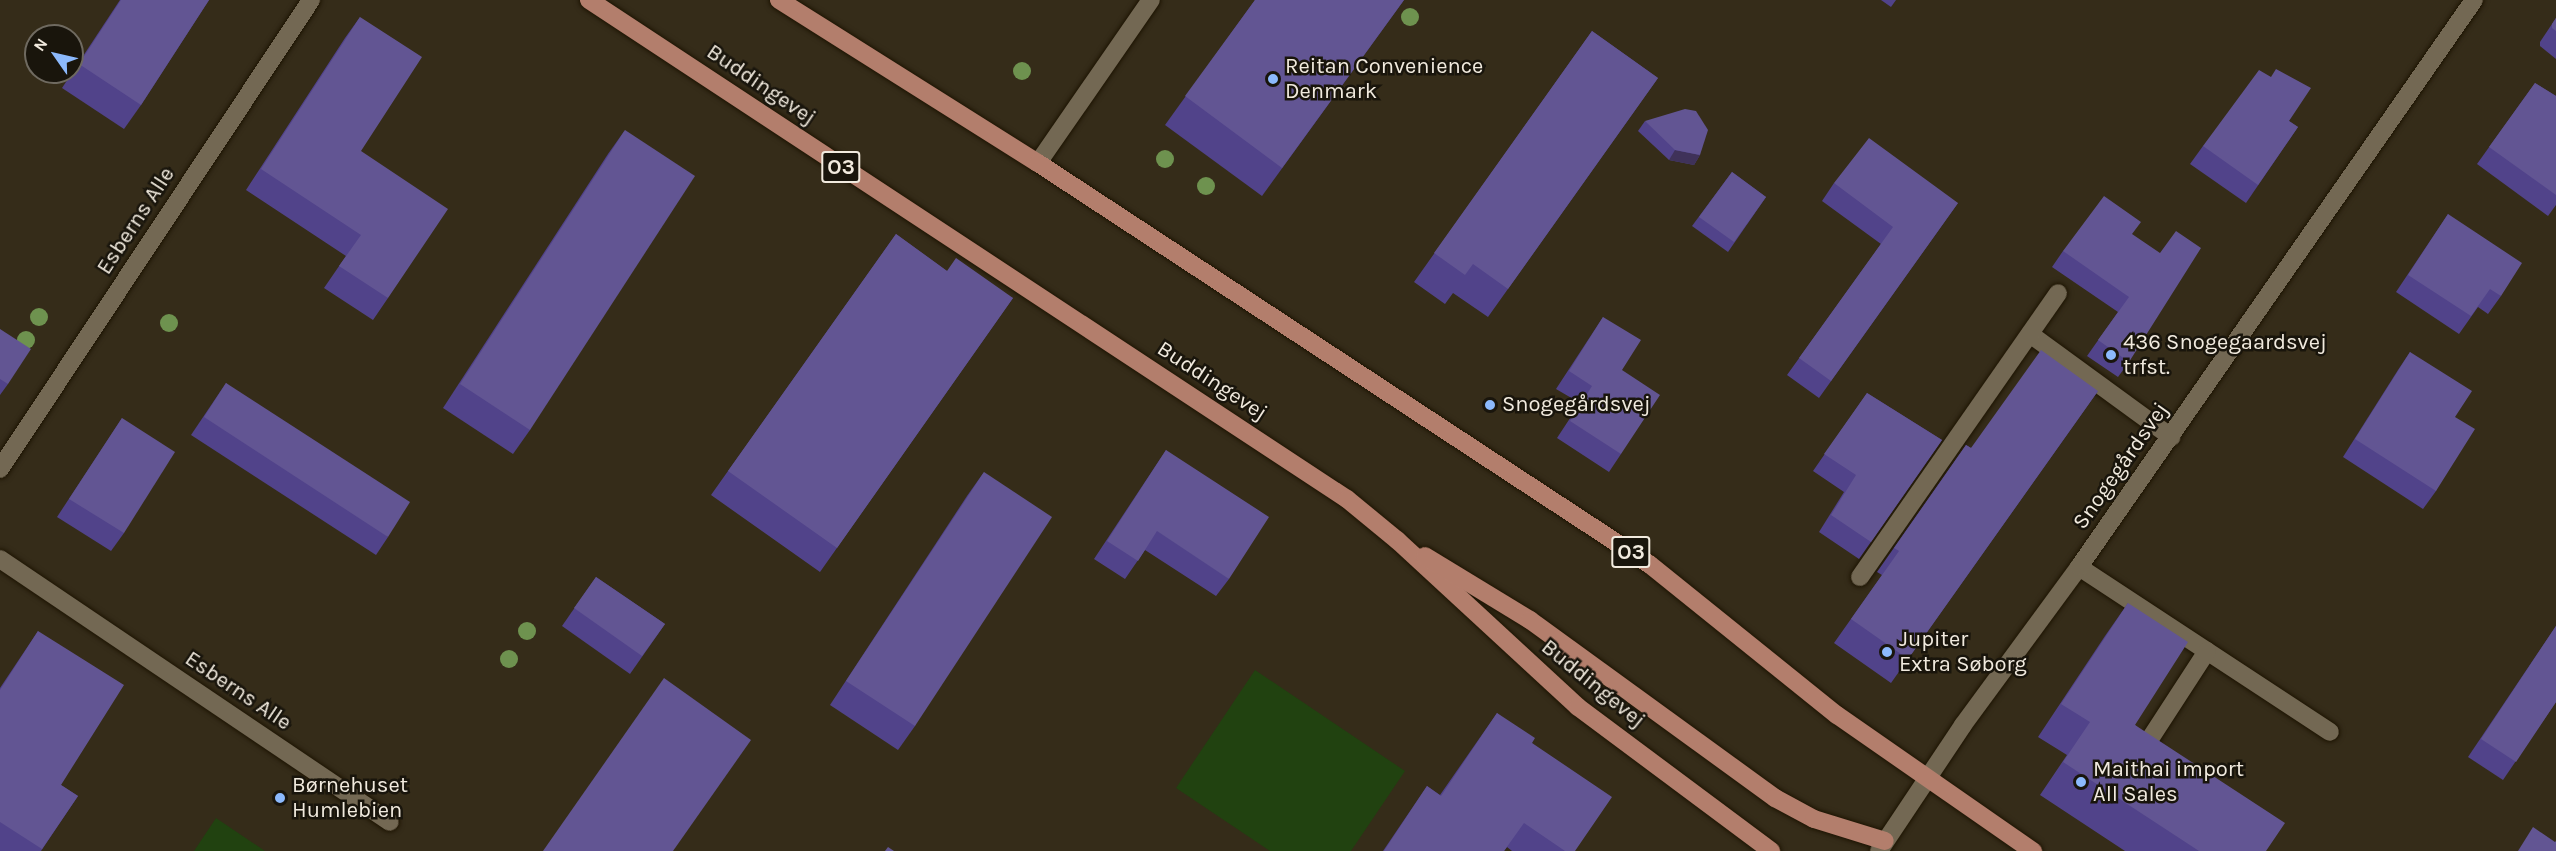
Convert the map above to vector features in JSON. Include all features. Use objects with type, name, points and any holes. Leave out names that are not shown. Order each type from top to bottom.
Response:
[{"type":"main road","name":"Buddingevej","points":[[589,0],[1347,500],[1397,540],[1578,707],[1772,851]]},
{"type":"main road","name":"O3","points":[[779,0],[1038,164],[1649,564],[1836,715],[2033,851]]},
{"type":"main road","points":[[1397,540],[1530,620],[1775,798],[1814,819],[1882,846]]},
{"type":"street","name":"Esberns Alle","points":[[0,469],[311,0]]},
{"type":"street","points":[[1038,164],[1151,0]]},
{"type":"street","name":"Snogegårdsvej","points":[[1882,846],[1927,779],[2171,437],[2474,0]]},
{"type":"street","points":[[1860,577],[2058,293]]},
{"type":"street","points":[[2030,334],[2171,437]]},
{"type":"street","name":"Esberns Alle","points":[[0,559],[390,822]]},
{"type":"street","points":[[2079,567],[2330,732]]},
{"type":"street","points":[[2175,765],[2146,745],[2207,651]]},
{"type":"green space","points":[[1255,670],[1405,771],[1351,851],[1270,851],[1176,788]]},
{"type":"green space","points":[[216,818],[265,851],[194,851]]},
{"type":"building","points":[[121,0],[209,0],[141,105],[84,67],[84,56]]},
{"type":"building","name":"Reitan Convenience Denmark","points":[[1255,0],[1404,0],[1282,168],[1185,96]]},
{"type":"building","points":[[360,17],[422,57],[361,151],[448,209],[388,298],[339,266],[361,235],[261,169]]},
{"type":"building","points":[[2556,18],[2556,31],[2552,28],[2552,24]]},
{"type":"building","points":[[1592,31],[1658,78],[1508,289],[1473,264],[1465,275],[1434,253]]},
{"type":"building","points":[[2276,69],[2311,88],[2289,121],[2298,127],[2258,185],[2203,146],[2259,70],[2271,77]]},
{"type":"building","points":[[2535,83],[2556,96],[2556,195],[2489,147]]},
{"type":"building","points":[[1685,109],[1696,111],[1708,130],[1700,155],[1675,150],[1645,121]]},
{"type":"building","points":[[625,130],[695,176],[530,430],[460,384]]},
{"type":"building","points":[[1869,138],[1958,203],[1831,381],[1799,358],[1893,227],[1834,183]]},
{"type":"building","points":[[1732,172],[1766,197],[1734,242],[1699,217]]},
{"type":"building","points":[[2104,196],[2141,222],[2132,234],[2160,253],[2176,231],[2201,248],[2129,362],[2098,340],[2129,297],[2063,251]]},
{"type":"building","points":[[2448,214],[2522,263],[2501,296],[2490,289],[2471,316],[2408,275]]},
{"type":"building","points":[[896,234],[947,271],[956,258],[1013,298],[837,548],[728,471]]},
{"type":"building","points":[[1603,317],[1641,340],[1622,370],[1660,395],[1621,454],[1570,421],[1592,386],[1569,371]]},
{"type":"building","points":[[0,329],[31,349],[8,384],[0,379]]},
{"type":"building","points":[[2041,350],[2098,391],[1908,659],[1851,619],[1899,551],[1894,548],[1966,445],[1971,448]]},
{"type":"building","points":[[2410,352],[2472,391],[2455,417],[2475,429],[2436,491],[2355,439]]},
{"type":"building","points":[[226,383],[410,502],[388,537],[204,417]]},
{"type":"building","points":[[1867,393],[1942,440],[1871,542],[1831,515],[1856,475],[1824,454]]},
{"type":"building","points":[[122,418],[175,452],[124,533],[69,499]]},
{"type":"building","points":[[1166,450],[1269,517],[1229,579],[1157,531],[1138,561],[1107,541]]},
{"type":"building","points":[[984,472],[1052,517],[915,726],[846,681]]},
{"type":"building","points":[[596,577],[665,624],[642,656],[574,608]]},
{"type":"building","points":[[2128,603],[2188,642],[2135,725],[2285,823],[2266,851],[2199,851],[2063,762],[2090,722],[2061,704]]},
{"type":"building","points":[[2556,626],[2556,702],[2516,762],[2481,739]]},
{"type":"building","points":[[38,631],[124,685],[61,785],[78,796],[42,849],[0,822],[0,690]]},
{"type":"building","points":[[664,678],[751,740],[673,851],[543,851]]},
{"type":"building","points":[[1497,713],[1535,738],[1532,743],[1612,797],[1575,851],[1565,851],[1524,823],[1504,851],[1384,851],[1427,786],[1441,796]]},
{"type":"building","points":[[2533,827],[2556,841],[2556,851],[2518,851]]},
{"type":"place","name":"Reitan Convenience Denmark","points":[[1273,79]]},
{"type":"place","name":"436 Snogegaardsvej trfst.","points":[[2111,355]]},
{"type":"place","name":"Snogegårdsvej","points":[[1490,405]]},
{"type":"place","name":"Jupiter Extra Søborg","points":[[1887,652]]},
{"type":"place","name":"Maithai import All Sales","points":[[2081,782]]},
{"type":"place","name":"Børnehuset Humlebien","points":[[280,798]]}]
